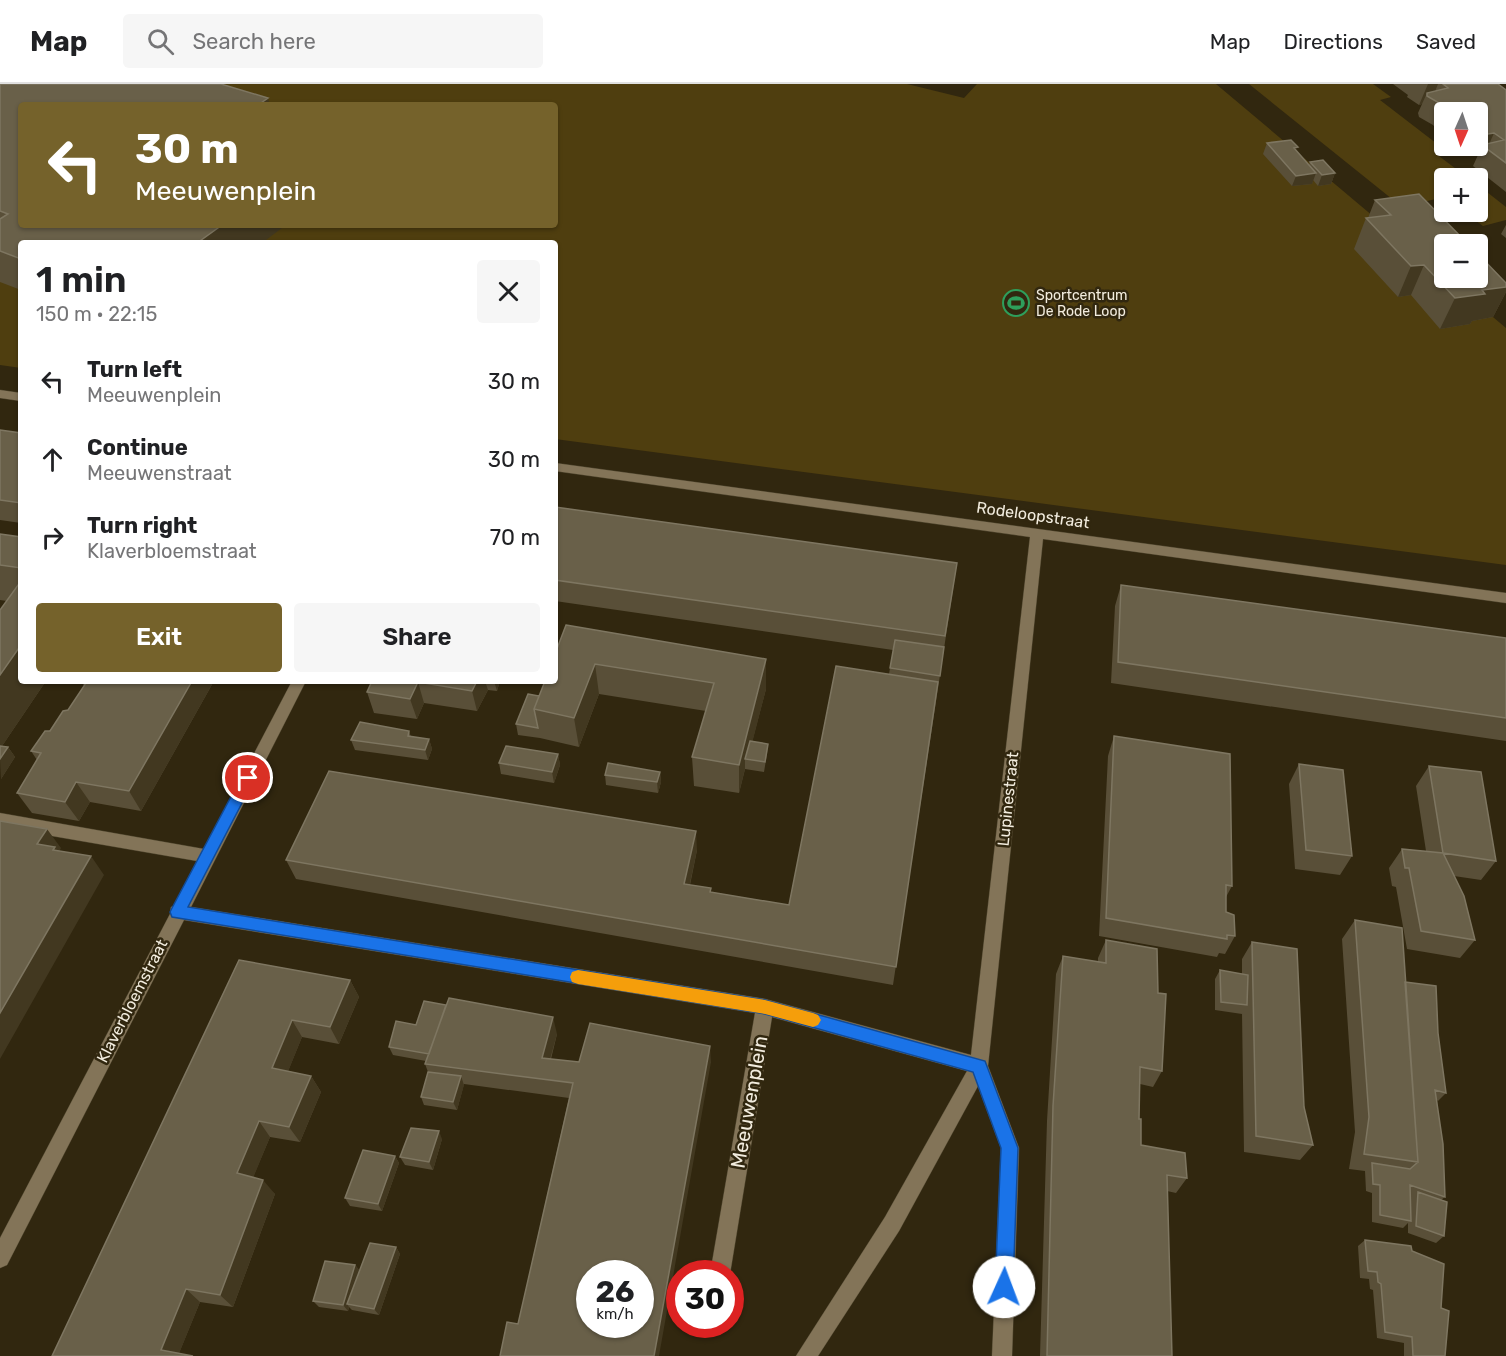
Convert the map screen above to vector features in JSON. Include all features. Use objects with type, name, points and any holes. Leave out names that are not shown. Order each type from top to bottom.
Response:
[{"type":"street","points":[[0,394],[18,397]]},
{"type":"street","name":"Rodeloopstraat","points":[[558,467],[1506,598]]},
{"type":"street","name":"Lupinestraat","points":[[979,1066],[1036,532]]},
{"type":"street","name":"Klaverbloemstraat","points":[[0,1258],[206,856],[297,684]]},
{"type":"street","points":[[0,820],[206,856]]},
{"type":"street","points":[[177,912],[765,1007],[979,1066]]},
{"type":"street","name":"Meeuwenplein","points":[[722,1260],[765,1007]]},
{"type":"street","points":[[807,1356],[892,1224],[979,1066]]},
{"type":"street","points":[[979,1066],[1010,1148],[1002,1356]]},
{"type":"shaded area","name":"Sportcentrum De Rode Loop","points":[[0,84],[907,84],[964,98],[977,84],[1216,84],[1434,267],[1434,288],[1458,288],[1506,328],[1506,565],[558,439],[558,240],[18,240],[18,368],[0,365]]},
{"type":"shaded area","points":[[1249,84],[1373,84],[1391,97],[1380,100],[1434,142],[1434,156],[1439,156],[1455,168],[1434,168],[1434,199],[1402,207]]},
{"type":"shaded area","points":[[1488,193],[1506,207],[1506,220],[1483,226],[1478,222],[1488,222]]},
{"type":"building","points":[[0,84],[221,84],[268,98],[262,102],[18,102],[18,228],[218,228],[201,240],[18,240],[18,258],[0,251],[0,219],[8,214],[0,211]]},
{"type":"building","points":[[1443,84],[1498,84],[1506,90],[1506,163],[1488,150],[1488,144],[1504,140],[1494,133],[1488,134],[1488,102],[1438,102],[1427,96],[1427,93],[1448,88]]},
{"type":"building","points":[[1291,140],[1298,147],[1294,148],[1316,173],[1296,176],[1267,143]]},
{"type":"building","points":[[1323,160],[1335,173],[1322,175],[1310,162]]},
{"type":"building","points":[[1419,194],[1434,209],[1434,222],[1446,222],[1458,234],[1434,234],[1434,276],[1424,265],[1411,266],[1366,218],[1391,215],[1375,200]]},
{"type":"building","points":[[1488,264],[1506,283],[1506,287],[1482,290],[1485,294],[1455,298],[1446,288],[1488,288]]},
{"type":"building","points":[[0,430],[18,433],[18,503],[0,500]]},
{"type":"building","points":[[558,507],[957,563],[945,636],[558,580]]},
{"type":"building","points":[[0,534],[18,537],[18,568],[0,565]]},
{"type":"building","points":[[18,585],[18,649],[0,675],[0,610]]},
{"type":"building","points":[[1121,585],[1506,638],[1506,718],[1118,662]]},
{"type":"building","points":[[566,625],[766,659],[739,765],[692,757],[714,683],[595,664],[574,718],[534,709],[544,684],[558,684],[558,646]]},
{"type":"building","points":[[895,640],[944,647],[940,676],[890,668]]},
{"type":"building","points":[[836,666],[938,682],[896,967],[286,860],[329,771],[696,831],[684,884],[711,888],[710,892],[789,905]]},
{"type":"building","points":[[85,684],[190,684],[129,791],[76,782],[65,802],[17,793],[41,753],[31,751],[45,731],[50,731],[63,711],[68,710]]},
{"type":"building","points":[[371,684],[417,684],[410,699],[367,692]]},
{"type":"building","points":[[430,684],[476,684],[472,691]]},
{"type":"building","points":[[528,694],[539,696],[534,709],[538,728],[516,724]]},
{"type":"building","points":[[360,722],[409,731],[408,736],[429,739],[425,750],[351,740]]},
{"type":"building","points":[[1114,736],[1230,754],[1232,886],[1226,885],[1226,912],[1234,915],[1235,936],[1227,935],[1227,939],[1106,918]]},
{"type":"building","points":[[750,741],[768,744],[765,762],[745,759]]},
{"type":"building","points":[[0,746],[8,747],[0,759]]},
{"type":"building","points":[[506,746],[558,754],[552,772],[499,763]]},
{"type":"building","points":[[608,763],[660,772],[657,782],[605,775]]},
{"type":"building","points":[[1299,764],[1343,770],[1352,856],[1306,850]]},
{"type":"building","points":[[1429,766],[1481,772],[1496,861],[1443,853]]},
{"type":"building","points":[[0,821],[47,829],[37,844],[55,847],[53,850],[91,856],[0,1013]]},
{"type":"building","points":[[1402,849],[1443,853],[1464,896],[1475,940],[1421,931],[1409,868],[1405,868]]},
{"type":"building","points":[[1355,920],[1402,928],[1418,1162],[1364,1154],[1369,1117]]},
{"type":"building","points":[[1106,940],[1157,949],[1158,993],[1166,994],[1162,1071],[1140,1067],[1139,1119],[1141,1119],[1141,1145],[1185,1153],[1187,1178],[1167,1175],[1172,1356],[1047,1356],[1053,1106],[1063,956],[1106,963]]},
{"type":"building","points":[[1252,942],[1297,949],[1304,1107],[1313,1145],[1256,1136]]},
{"type":"building","points":[[239,960],[350,980],[330,1027],[292,1020],[272,1068],[311,1076],[289,1127],[259,1121],[237,1173],[263,1180],[220,1295],[186,1289],[161,1350],[193,1356],[52,1356]]},
{"type":"building","points":[[1220,970],[1248,975],[1247,1005],[1221,1002]]},
{"type":"building","points":[[1405,982],[1436,986],[1438,1033],[1446,1093],[1435,1090],[1443,1144],[1445,1197],[1410,1185],[1411,1221],[1380,1215],[1380,1185],[1373,1184],[1372,1163],[1410,1169],[1418,1162]]},
{"type":"building","points":[[449,998],[553,1017],[542,1058],[579,1062],[590,1023],[710,1046],[671,1260],[666,1260],[666,1290],[654,1356],[500,1356],[507,1322],[518,1324],[573,1083],[425,1064]]},
{"type":"building","points":[[424,1001],[446,1005],[429,1054],[389,1047],[396,1021],[416,1025]]},
{"type":"building","points":[[428,1072],[461,1076],[453,1102],[421,1097]]},
{"type":"building","points":[[411,1128],[439,1131],[429,1162],[400,1157]]},
{"type":"building","points":[[363,1150],[395,1156],[378,1204],[345,1198]]},
{"type":"building","points":[[1418,1192],[1447,1202],[1444,1236],[1416,1226]]},
{"type":"building","points":[[1365,1240],[1411,1246],[1412,1251],[1444,1264],[1441,1308],[1449,1311],[1445,1356],[1413,1356],[1412,1337],[1385,1332],[1381,1284],[1378,1282],[1377,1272],[1368,1271]]},
{"type":"building","points":[[370,1243],[396,1247],[374,1309],[347,1304]]},
{"type":"building","points":[[325,1261],[355,1265],[343,1305],[313,1301]]},
{"type":"slow traffic","points":[[578,977],[765,1007],[813,1020]]},
{"type":"place","name":"Sportcentrum De Rode Loop","points":[[1016,303]]},
{"type":"route","points":[[248,778],[177,912],[765,1007],[979,1066],[1010,1148],[1004,1287]]}]
